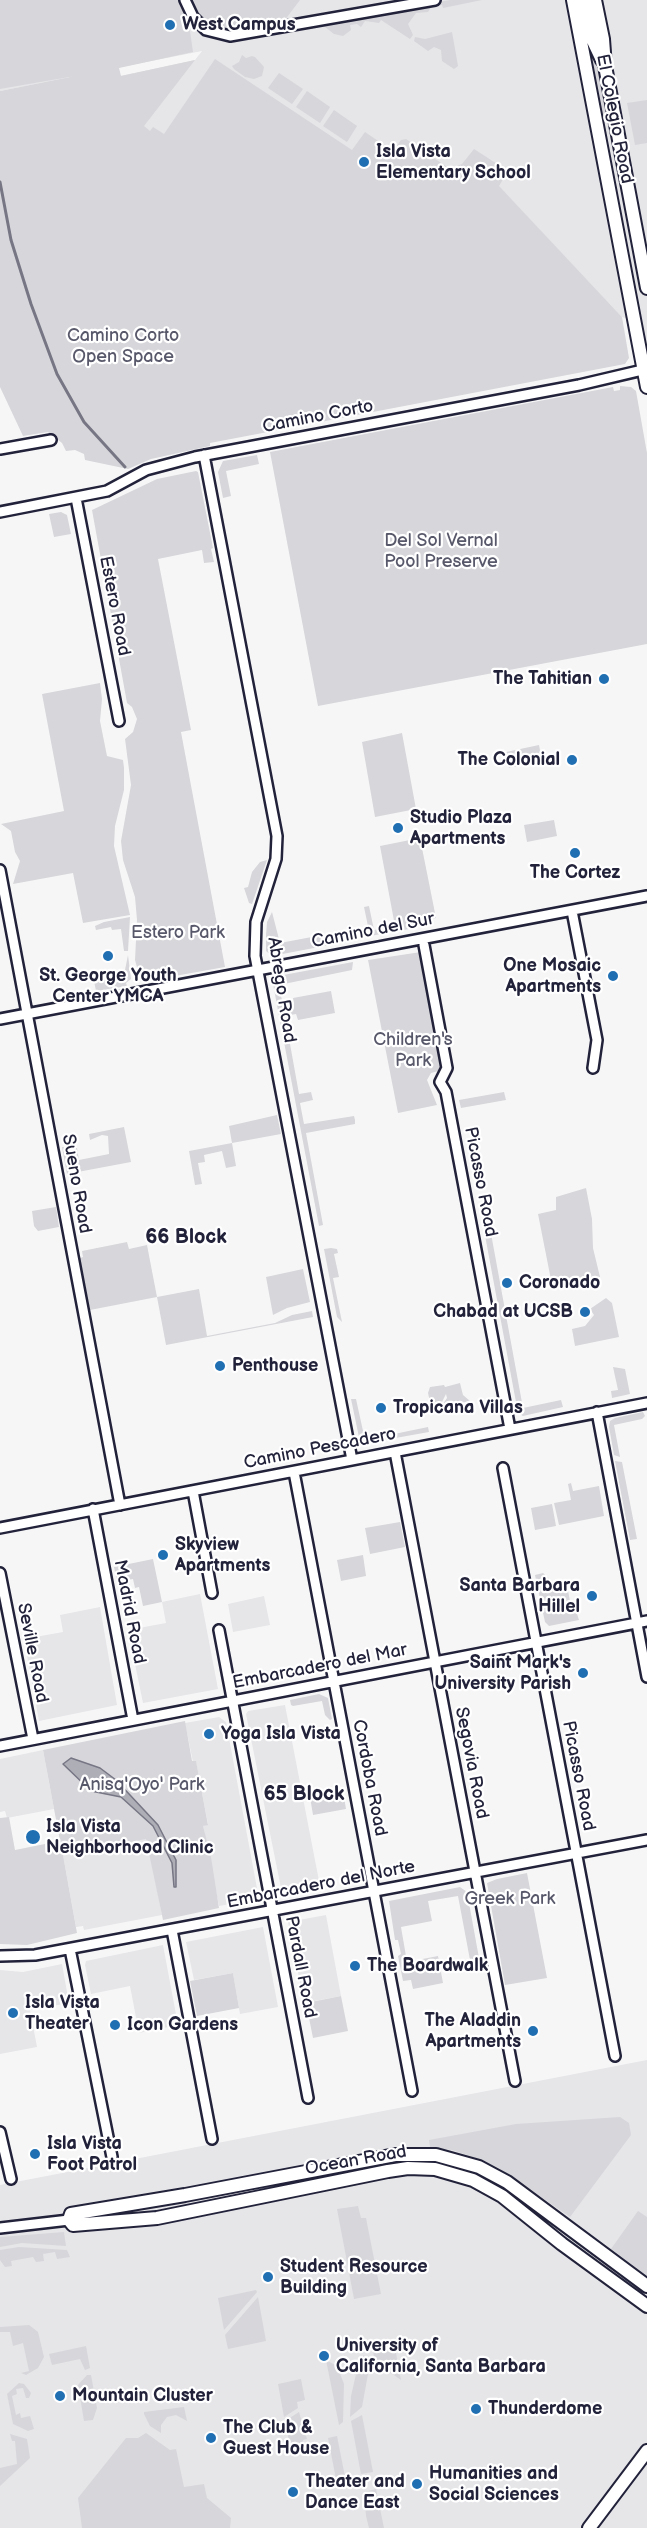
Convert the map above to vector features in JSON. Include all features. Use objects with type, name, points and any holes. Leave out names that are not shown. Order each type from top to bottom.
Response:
[{"type":"street","points":[[185,0],[193,17],[206,30],[230,36],[435,0]]},
{"type":"street","name":"El Colegio Road","points":[[573,0],[647,387]]},
{"type":"street","name":"El Colegio Road","points":[[585,0],[593,41],[604,66]]},
{"type":"street","name":"El Colegio Road","points":[[595,0],[603,39],[604,66],[647,288]]},
{"type":"street","name":"Camino Corto","points":[[0,512],[108,491],[146,470],[204,455],[645,370]]},
{"type":"street","points":[[0,449],[51,440]]},
{"type":"street","name":"Abrego Road","points":[[204,455],[277,836],[276,859],[256,922],[254,938],[258,970],[352,1460]]},
{"type":"street","name":"Estero Road","points":[[76,498],[119,720]]},
{"type":"street","name":"Sueno Road","points":[[0,870],[120,1504]]},
{"type":"street","name":"Camino del Sur","points":[[0,1019],[647,896]]},
{"type":"street","points":[[572,911],[597,1040],[592,1068]]},
{"type":"street","name":"Picasso Road","points":[[424,945],[447,1068],[440,1082],[446,1092],[510,1429]]},
{"type":"street","name":"Camino Pescadero","points":[[0,1527],[647,1402]]},
{"type":"street","points":[[597,1412],[642,1622],[647,1677]]},
{"type":"street","name":"Segovia Road","points":[[395,1452],[515,2081]]},
{"type":"street","name":"Picasso Road","points":[[502,1468],[615,2055]]},
{"type":"street","name":"Cordoba Road","points":[[294,1472],[412,2091]]},
{"type":"street","points":[[193,1491],[212,1593]]},
{"type":"street","name":"Madrid Road","points":[[93,1509],[133,1720]]},
{"type":"street","name":"Seville Road","points":[[0,1573],[33,1739]]},
{"type":"street","name":"Embarcadero del Mar","points":[[0,1746],[642,1622]]},
{"type":"street","name":"Pardall Road","points":[[219,1630],[308,2098]]},
{"type":"street","name":"Embarcadero del Norte","points":[[0,1956],[22,1957],[647,1840]]},
{"type":"street","points":[[172,1930],[212,2139]]},
{"type":"street","points":[[70,1948],[112,2157]]},
{"type":"street","points":[[0,2132],[11,2179]]},
{"type":"street","name":"Ocean Road","points":[[69,2220],[71,2214],[395,2155],[436,2155],[478,2167],[507,2182],[647,2286]]},
{"type":"street","name":"Ocean Road","points":[[69,2220],[73,2225],[157,2218],[388,2171],[408,2168],[435,2169],[473,2180],[502,2196],[561,2244],[647,2306]]},
{"type":"street","name":"Ocean Road","points":[[0,2228],[69,2220]]},
{"type":"street","points":[[590,2528],[647,2451]]},
{"type":"shaded area","name":"Isla Vista Elementary School","points":[[0,0],[647,0],[647,357],[636,321],[622,317],[484,171],[150,236],[120,76],[195,60],[202,51],[0,91]]},
{"type":"shaded area","points":[[200,1594],[218,1689],[143,1703],[128,1630],[166,1623],[162,1602]]},
{"type":"shaded area","points":[[264,1596],[270,1625],[233,1632],[228,1604]]},
{"type":"shaded area","points":[[100,1607],[117,1705],[39,1721],[24,1639],[63,1632],[60,1615]]},
{"type":"shaded area","points":[[285,1705],[320,1886],[282,1893],[246,1714],[248,1711]]},
{"type":"shaded area","points":[[219,1717],[226,1722],[259,1899],[219,1906],[203,1826],[208,1824],[196,1762],[193,1762],[185,1723]]},
{"type":"shaded area","points":[[43,1750],[54,1809],[7,1818],[5,1811],[0,1812],[0,1759]]},
{"type":"shaded area","points":[[71,1758],[100,1768],[116,1780],[158,1825],[176,1860],[176,1887],[174,1887],[172,1863],[153,1826],[121,1797],[91,1791],[63,1764]]},
{"type":"shaded area","points":[[147,1838],[162,1915],[84,1930],[83,1926],[76,1927],[63,1855]]},
{"type":"shaded area","points":[[326,1915],[341,1996],[304,2003],[288,1922]]},
{"type":"shaded area","points":[[263,1927],[278,2007],[240,2014],[233,1973],[194,1980],[186,1942]]},
{"type":"shaded area","points":[[163,1945],[178,2025],[139,2033],[130,1986],[91,1994],[86,1961]]},
{"type":"shaded area","points":[[62,1964],[69,2003],[30,2010],[37,2047],[0,2054],[0,1970],[23,1972]]},
{"type":"shaded area","name":"University of California, Santa Barbara","points":[[647,2060],[647,2528],[0,2528],[0,2185]]},
{"type":"green space","name":"Camino Corto Open Space","points":[[0,0],[181,0],[188,17],[193,52],[119,68],[121,76],[195,60],[144,126],[150,131],[153,127],[164,134],[215,59],[352,150],[365,132],[393,151],[401,140],[406,139],[450,169],[462,164],[474,149],[508,171],[499,186],[622,317],[629,358],[625,364],[210,443],[210,446],[151,459],[128,469],[85,460],[84,454],[75,450],[66,451],[62,443],[48,432],[23,436],[0,387],[0,91],[75,76],[0,89]]},
{"type":"green space","points":[[188,0],[300,0],[281,25],[231,33],[218,31],[207,25],[198,18]]},
{"type":"green space","points":[[450,0],[482,0],[443,8],[442,5],[431,7],[428,12],[416,13],[408,24],[413,35],[410,39],[381,20],[379,23],[365,21],[361,27],[357,24],[350,25],[351,30],[343,36],[334,34],[320,23]]},
{"type":"green space","points":[[579,0],[599,65],[606,122],[601,110]]},
{"type":"green space","points":[[452,32],[458,66],[454,69],[442,61],[441,50],[434,47],[428,51],[414,41],[415,37],[425,39]]},
{"type":"green space","points":[[242,55],[246,58],[255,57],[264,67],[262,76],[254,79],[245,77],[234,69],[232,66],[239,62]]},
{"type":"green space","points":[[279,73],[303,89],[292,104],[268,88]]},
{"type":"green space","points":[[307,91],[330,107],[320,123],[296,107]]},
{"type":"green space","points":[[647,100],[647,143],[635,145],[627,103]]},
{"type":"green space","points":[[334,110],[357,126],[347,142],[323,126]]},
{"type":"green space","name":"Del Sol Vernal Pool Preserve","points":[[620,386],[631,387],[636,391],[647,453],[647,644],[318,706],[270,452],[613,387],[614,391],[620,390]]},
{"type":"green space","points":[[257,455],[259,464],[226,471],[231,496],[223,498],[218,472],[223,461]]},
{"type":"green space","name":"Estero Park","points":[[196,471],[214,562],[204,563],[202,550],[158,559],[191,730],[181,732],[225,967],[141,982],[135,960],[137,920],[135,897],[123,860],[121,841],[131,785],[125,739],[133,732],[137,719],[132,707],[127,703],[92,510],[157,479]]},
{"type":"green space","points":[[61,512],[67,515],[71,534],[54,537],[49,514]]},
{"type":"green space","points":[[100,683],[102,699],[100,721],[107,756],[123,760],[124,790],[115,826],[114,846],[130,915],[83,923],[73,873],[13,884],[20,861],[15,852],[11,831],[1,824],[64,811],[42,694]]},
{"type":"green space","points":[[402,733],[416,809],[375,817],[362,742]]},
{"type":"green space","points":[[539,745],[542,761],[509,768],[506,752]]},
{"type":"green space","points":[[554,820],[557,836],[527,842],[524,825]]},
{"type":"green space","points":[[420,838],[436,918],[408,924],[409,929],[370,936],[364,907],[369,906],[374,930],[395,926],[380,846]]},
{"type":"green space","points":[[267,860],[252,904],[249,903],[244,888],[248,887],[252,872],[260,862]]},
{"type":"green space","points":[[272,912],[280,943],[354,929],[356,940],[272,956],[266,951],[266,935],[267,922]]},
{"type":"green space","points":[[130,917],[128,951],[124,951],[121,929],[112,930],[111,927],[96,930],[95,926],[104,922]]},
{"type":"green space","name":"Children's Park","points":[[421,952],[442,1070],[431,1073],[427,1080],[437,1105],[398,1113],[368,960]]},
{"type":"green space","points":[[128,955],[131,979],[126,983],[127,986],[96,991],[93,976],[109,973],[124,975]]},
{"type":"green space","points":[[353,962],[352,970],[279,985],[283,1006],[294,1004],[293,998],[331,991],[335,1013],[298,1020],[296,1014],[285,1016],[299,1094],[311,1092],[313,1100],[300,1103],[304,1124],[354,1116],[355,1120],[355,1124],[306,1133],[323,1225],[319,1226],[273,984],[278,976]]},
{"type":"green space","points":[[504,1092],[506,1100],[461,1108],[459,1100]]},
{"type":"green space","points":[[277,1115],[281,1134],[232,1143],[229,1126]]},
{"type":"green space","points":[[124,1127],[131,1162],[67,1174],[62,1147],[77,1148],[79,1160],[109,1154],[108,1136],[102,1135],[90,1140],[89,1134]]},
{"type":"green space","points":[[232,1143],[236,1166],[226,1168],[222,1151],[204,1155],[205,1162],[198,1163],[202,1184],[195,1185],[189,1151]]},
{"type":"green space","points":[[586,1188],[592,1219],[593,1248],[600,1277],[594,1283],[553,1290],[538,1214],[556,1210],[556,1197]]},
{"type":"green space","points":[[56,1207],[59,1227],[38,1231],[34,1226],[32,1211]]},
{"type":"green space","points":[[490,1228],[523,1408],[561,1400],[563,1407],[523,1416],[518,1413],[484,1230]]},
{"type":"green space","points":[[127,1242],[129,1249],[147,1245],[157,1297],[90,1310],[80,1258],[83,1257],[82,1251]]},
{"type":"green space","points":[[324,1249],[337,1249],[338,1253],[334,1254],[339,1277],[333,1278],[342,1322],[337,1317]]},
{"type":"green space","points":[[303,1269],[310,1302],[287,1308],[273,1315],[266,1277]]},
{"type":"green space","points":[[199,1289],[207,1336],[275,1323],[292,1315],[312,1311],[313,1317],[166,1345],[157,1297]]},
{"type":"green space","points":[[606,1298],[612,1303],[619,1337],[575,1346],[572,1329],[585,1326],[594,1315],[590,1309]]},
{"type":"green space","points":[[613,1367],[625,1369],[630,1394],[612,1398],[611,1391],[618,1390]]},
{"type":"green space","points":[[460,1383],[463,1395],[470,1401],[445,1406],[443,1404],[447,1398],[446,1394],[442,1402],[434,1404],[430,1402],[428,1393],[430,1387],[444,1385],[445,1387]]},
{"type":"green space","points":[[351,1399],[356,1399],[365,1440],[428,1427],[429,1432],[362,1444]]},
{"type":"green space","points":[[643,1412],[645,1416],[642,1419],[614,1425],[620,1457],[614,1455],[610,1421]]},
{"type":"green space","points":[[615,1461],[622,1462],[637,1539],[630,1540]]},
{"type":"green space","points":[[571,1483],[573,1491],[599,1486],[604,1516],[559,1525],[554,1503],[571,1500],[568,1484]]},
{"type":"green space","points":[[552,1504],[556,1526],[535,1530],[531,1508]]},
{"type":"green space","points":[[400,1522],[405,1547],[370,1554],[365,1528]]},
{"type":"green space","points":[[363,1555],[366,1576],[341,1581],[337,1560]]},
{"type":"green space","points":[[153,1559],[162,1602],[143,1606],[139,1587],[135,1588],[133,1579],[117,1582],[114,1567]]},
{"type":"green space","points":[[543,1573],[553,1582],[566,1580],[570,1601],[573,1601],[579,1620],[549,1626],[545,1622],[535,1575]]},
{"type":"green space","points":[[319,1694],[328,1698],[332,1719],[330,1720],[325,1715],[322,1701],[291,1705],[290,1700]]},
{"type":"green space","name":"Anisq'Oyo' Park","points":[[185,1721],[192,1761],[196,1761],[208,1825],[203,1826],[211,1857],[219,1908],[163,1920],[146,1839],[63,1855],[77,1933],[27,1945],[0,1944],[0,1818],[9,1817],[15,1850],[60,1841],[43,1750]]},
{"type":"green space","points":[[343,1791],[346,1809],[313,1815],[310,1797]]},
{"type":"green space","name":"Greek Park","points":[[527,1873],[547,1978],[505,1985],[487,1883]]},
{"type":"green space","points":[[460,1887],[467,1892],[479,1958],[470,1960],[458,1896],[428,1901],[432,1921],[401,1927],[407,1962],[438,1956],[443,1983],[413,1989],[411,1980],[403,1981],[398,1956],[401,1954],[398,1940],[395,1940],[389,1901]]},
{"type":"green space","points":[[233,1973],[239,2008],[197,2016],[190,1981]]},
{"type":"green space","points":[[341,1996],[348,2031],[313,2038],[306,2003]]},
{"type":"green space","points":[[620,2117],[629,2123],[631,2135],[570,2217],[499,2168],[452,2150],[430,2147],[429,2140],[516,2124]]},
{"type":"green space","points":[[358,2206],[361,2218],[366,2218],[381,2294],[354,2299],[337,2209]]},
{"type":"green space","points":[[638,2211],[647,2217],[647,2276],[611,2249]]},
{"type":"green space","points":[[64,2232],[66,2246],[22,2243],[0,2247],[0,2237]]},
{"type":"green space","points":[[19,2247],[67,2250],[70,2257],[57,2259],[55,2252],[43,2254],[44,2261],[36,2262],[33,2257],[11,2261],[12,2266],[5,2267],[0,2260],[0,2250]]},
{"type":"green space","points":[[256,2290],[257,2292],[224,2330],[218,2298]]},
{"type":"green space","points":[[258,2297],[266,2341],[228,2349],[225,2335]]},
{"type":"green space","points":[[29,2325],[38,2332],[44,2357],[38,2368],[26,2375],[21,2373],[29,2371],[23,2343],[13,2346],[10,2332],[0,2332],[0,2327]]},
{"type":"green space","points":[[86,2346],[90,2368],[85,2370],[80,2359],[52,2365],[49,2354]]},
{"type":"green space","points":[[373,2351],[396,2353],[401,2380],[375,2362]]},
{"type":"green space","points":[[364,2355],[368,2374],[362,2407],[350,2417],[351,2396],[359,2361]]},
{"type":"green space","points":[[326,2360],[337,2366],[344,2384],[343,2422],[339,2425]]},
{"type":"green space","points":[[87,2375],[91,2375],[97,2408],[93,2420],[84,2421],[78,2385]]},
{"type":"green space","points":[[301,2379],[305,2400],[297,2402],[298,2408],[284,2417],[278,2384]]},
{"type":"green space","points":[[19,2383],[24,2384],[31,2393],[29,2398],[26,2398],[23,2388],[16,2389],[17,2394],[12,2396],[16,2415],[20,2413],[21,2418],[30,2416],[34,2429],[28,2431],[13,2424],[7,2394]]},
{"type":"green space","points":[[184,2407],[187,2421],[176,2415],[167,2417],[161,2425],[161,2433],[150,2426],[144,2414],[144,2412]]},
{"type":"green space","points":[[299,2412],[307,2439],[303,2440],[303,2444],[290,2446],[285,2421]]},
{"type":"green space","points":[[362,2415],[373,2472],[361,2474],[351,2421]]},
{"type":"green space","points":[[146,2433],[170,2450],[176,2449],[184,2487],[204,2484],[207,2498],[231,2518],[230,2528],[82,2528],[78,2498],[126,2438],[138,2438]]},
{"type":"green space","points":[[10,2434],[27,2439],[30,2458],[0,2486],[0,2468],[17,2464],[15,2441],[12,2441]]},
{"type":"green space","points":[[337,2436],[345,2477],[336,2479],[328,2438]]},
{"type":"green space","points":[[376,2489],[384,2528],[369,2528],[366,2516],[364,2492]]},
{"type":"waterway","points":[[0,182],[11,240],[31,304],[57,374],[84,422],[125,467]]},
{"type":"place","name":"West Campus","points":[[170,25]]},
{"type":"place","name":"Isla Vista Elementary School","points":[[364,162]]},
{"type":"place","name":"The Tahitian","points":[[604,679]]},
{"type":"place","name":"The Colonial","points":[[572,760]]},
{"type":"place","name":"Studio Plaza Apartments","points":[[398,828]]},
{"type":"place","name":"The Cortez","points":[[575,853]]},
{"type":"place","name":"St. George Youth Center YMCA","points":[[108,956]]},
{"type":"place","name":"One Mosaic Apartments","points":[[613,976]]},
{"type":"place","name":"Coronado","points":[[507,1283]]},
{"type":"place","name":"Chabad at UCSB","points":[[585,1312]]},
{"type":"place","name":"Penthouse","points":[[220,1366]]},
{"type":"place","name":"Tropicana Villas","points":[[381,1408]]},
{"type":"place","name":"Skyview Apartments","points":[[163,1555]]},
{"type":"place","name":"Santa Barbara Hillel","points":[[592,1596]]},
{"type":"place","name":"Saint Mark's University Parish","points":[[583,1673]]},
{"type":"place","name":"Yoga Isla Vista","points":[[209,1734]]},
{"type":"place","name":"Isla Vista Neighborhood Clinic","points":[[33,1837]]},
{"type":"place","name":"The Boardwalk","points":[[355,1966]]},
{"type":"place","name":"Isla Vista Theater","points":[[13,2013]]},
{"type":"place","name":"Icon Gardens","points":[[115,2025]]},
{"type":"place","name":"The Aladdin Apartments","points":[[533,2031]]},
{"type":"place","name":"Isla Vista Foot Patrol","points":[[35,2154]]},
{"type":"place","name":"Student Resource Building","points":[[268,2277]]},
{"type":"place","name":"University of California, Santa Barbara","points":[[324,2356]]},
{"type":"place","name":"Mountain Cluster","points":[[60,2396]]},
{"type":"place","name":"Thunderdome","points":[[476,2409]]},
{"type":"place","name":"The Club & Guest House","points":[[211,2438]]},
{"type":"place","name":"Humanities and Social Sciences","points":[[417,2484]]},
{"type":"place","name":"Theater and Dance East","points":[[293,2492]]},
{"type":"district","name":"66 Block","points":[[186,1238]]},
{"type":"district","name":"65 Block","points":[[304,1795]]}]
